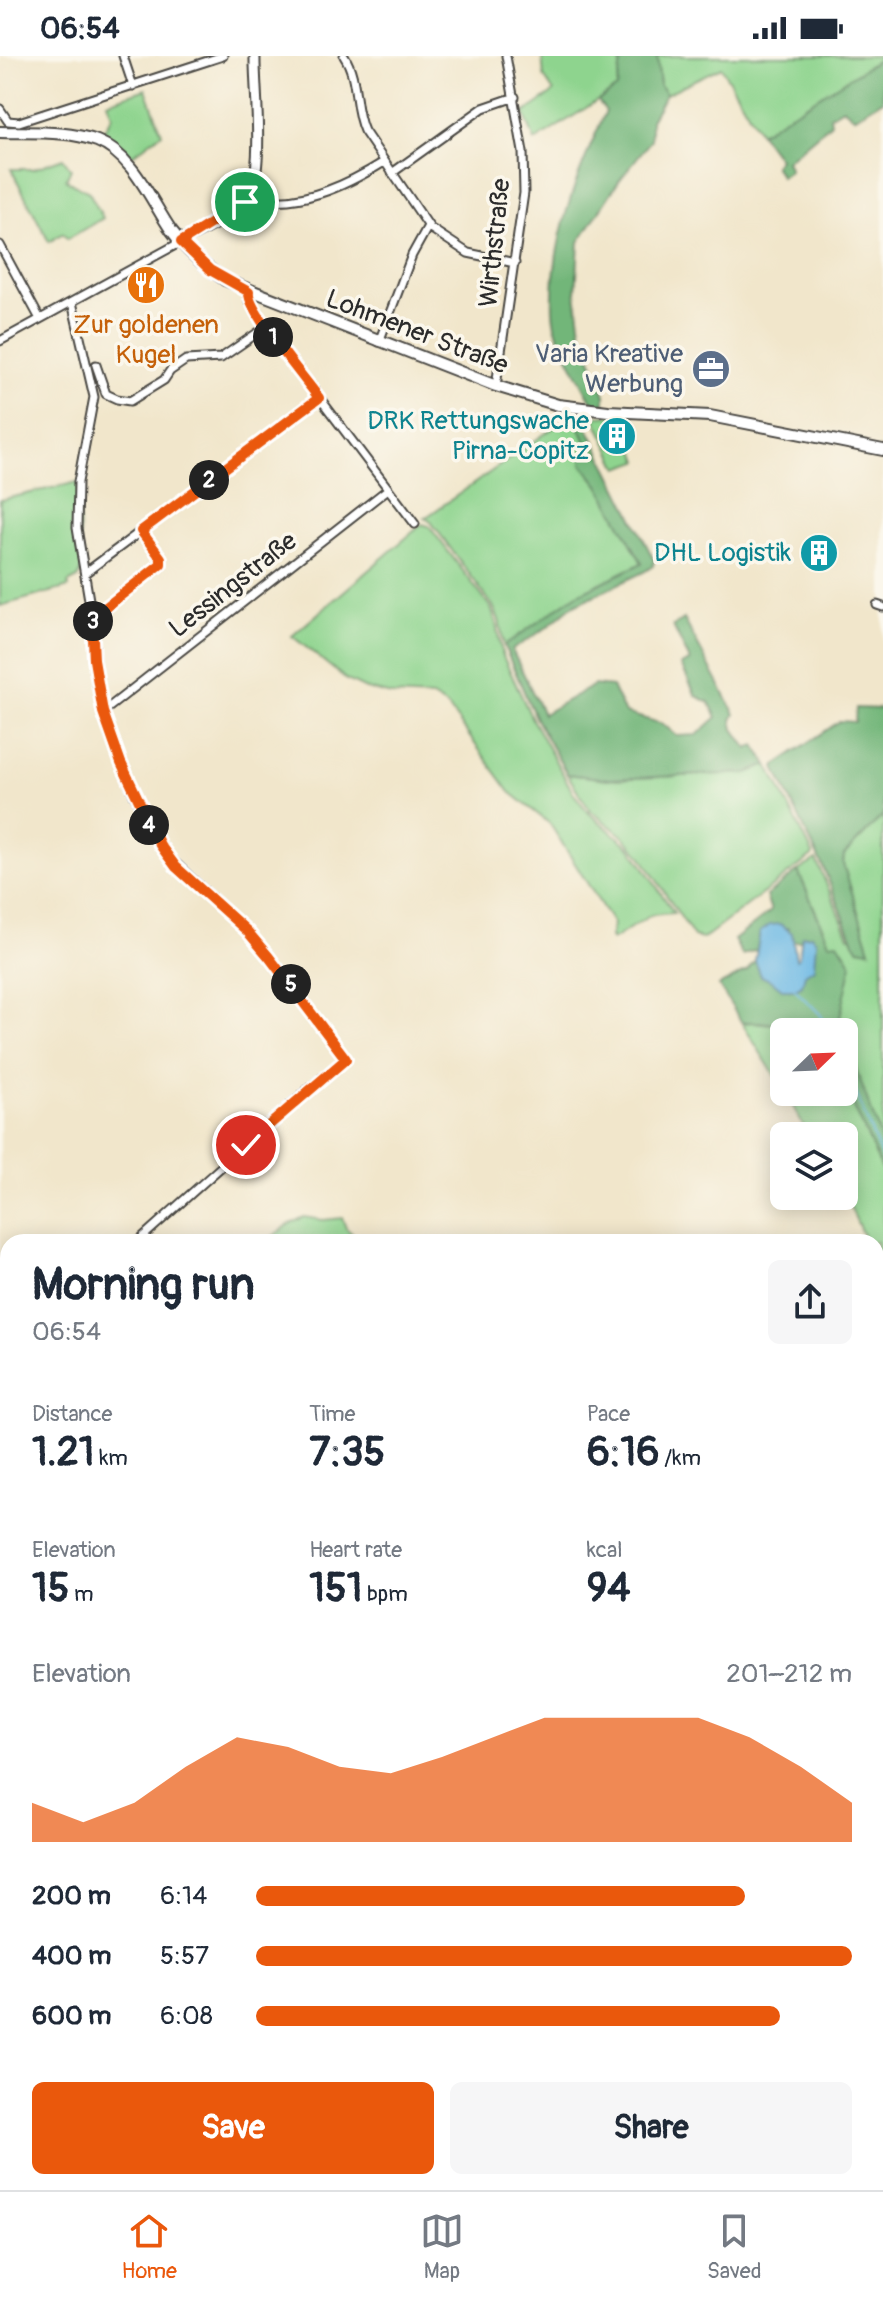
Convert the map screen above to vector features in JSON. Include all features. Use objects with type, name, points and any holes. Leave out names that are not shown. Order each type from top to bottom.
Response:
[{"type":"main road","name":"Lohmener Straße","points":[[0,132],[74,135],[101,143],[118,155],[135,174],[181,242],[210,270],[249,292],[496,386],[558,405],[710,416],[883,450]]},
{"type":"street","points":[[123,56],[133,86]]},
{"type":"street","points":[[0,109],[13,123],[223,56]]},
{"type":"street","points":[[0,341],[181,242],[236,210],[250,196],[258,170],[255,56]]},
{"type":"street","points":[[344,56],[353,74],[361,125],[428,226],[468,253],[515,263]]},
{"type":"street","name":"Wirthstraße","points":[[496,386],[524,193],[523,152],[506,56]]},
{"type":"street","points":[[392,173],[483,108],[515,97]]},
{"type":"street","points":[[250,196],[271,199],[318,193],[350,182],[384,162]]},
{"type":"street","points":[[379,342],[412,255],[428,226]]},
{"type":"street","points":[[0,245],[40,319]]},
{"type":"street","points":[[249,292],[249,301],[266,327],[415,524]]},
{"type":"street","points":[[72,302],[94,397],[76,505],[77,528],[103,712],[125,774],[160,845],[176,867],[247,931],[346,1059],[146,1234]]},
{"type":"street","points":[[96,365],[106,394],[130,401],[164,380],[170,371],[186,360],[221,358],[266,327]]},
{"type":"street","points":[[85,573],[319,398]]},
{"type":"street","name":"Lessingstraße","points":[[103,712],[388,489]]},
{"type":"street","points":[[92,618],[161,564],[161,558],[141,531]]},
{"type":"green space","points":[[542,56],[622,56],[617,88],[535,141],[524,113],[554,92],[544,77]]},
{"type":"green space","points":[[622,56],[657,56],[660,86],[666,94],[651,120],[651,140],[619,181],[579,242],[576,293],[581,331],[605,395],[605,405],[593,404],[568,356],[555,326],[553,294],[566,211],[606,111],[598,101],[617,88]]},
{"type":"green space","points":[[657,56],[883,57],[760,133],[721,67],[666,94],[660,86]]},
{"type":"green space","points":[[883,57],[883,100],[854,117],[843,108],[830,116],[831,123],[786,161],[790,170],[781,177],[774,165],[779,159],[760,133]]},
{"type":"green space","points":[[146,89],[162,133],[130,157],[115,142],[101,135],[112,116],[107,102]]},
{"type":"green space","points":[[63,158],[71,169],[66,180],[89,192],[103,218],[67,239],[63,233],[49,242],[11,169],[33,169]]},
{"type":"green space","points":[[623,415],[639,461],[619,468],[594,417]]},
{"type":"green space","points":[[583,418],[654,560],[653,566],[644,572],[572,606],[512,650],[543,714],[594,685],[612,687],[625,713],[663,724],[677,736],[697,735],[717,717],[709,702],[696,696],[681,665],[690,661],[673,626],[684,619],[735,714],[732,720],[734,729],[748,749],[755,745],[768,765],[747,773],[609,779],[567,774],[536,719],[504,646],[576,595],[642,563],[599,485],[582,464],[586,442],[576,420]]},
{"type":"green space","points":[[576,420],[587,442],[582,464],[599,485],[642,563],[576,595],[504,646],[493,606],[425,518],[563,421],[567,424]]},
{"type":"green space","points":[[78,482],[81,572],[78,578],[68,583],[69,587],[0,606],[0,500]]},
{"type":"green space","points":[[422,524],[429,526],[491,608],[502,654],[533,721],[574,794],[589,813],[631,848],[674,913],[651,915],[612,940],[613,924],[550,824],[510,792],[448,707],[432,697],[392,695],[366,689],[347,680],[292,636]]},
{"type":"green space","points":[[856,708],[883,709],[883,815],[844,855],[843,864],[870,950],[858,948],[854,942],[824,869],[775,768],[840,721],[855,722]]},
{"type":"green space","points":[[768,765],[813,854],[703,939],[694,937],[639,853],[590,810],[567,774],[609,779],[747,773]]},
{"type":"green space","points":[[883,815],[883,1144],[858,1075],[858,1018],[840,1018],[851,964],[830,944],[798,871],[816,860],[849,936],[870,950],[843,864],[844,855]]},
{"type":"green space","points":[[798,871],[829,943],[838,942],[852,964],[840,1018],[770,1018],[770,1023],[742,1023],[719,986],[747,971],[755,961],[761,976],[795,989],[802,985],[811,935],[802,936],[801,941],[793,941],[788,928],[760,932],[757,950],[742,955],[734,940],[771,911],[766,896]]},
{"type":"green space","points":[[742,1023],[770,1024],[770,1068]]},
{"type":"green space","points":[[858,1074],[883,1144],[883,1172],[854,1106],[858,1106]]},
{"type":"green space","points":[[793,1106],[854,1106],[883,1172],[883,1234],[862,1234],[852,1210],[858,1210],[858,1122],[801,1122]]},
{"type":"green space","points":[[304,1217],[323,1220],[342,1218],[352,1234],[276,1234]]},
{"type":"water","points":[[780,924],[792,933],[796,959],[802,936],[811,935],[816,941],[814,968],[805,974],[802,985],[795,989],[782,989],[761,976],[755,961],[760,932],[770,925]]},
{"type":"waterway","points":[[795,989],[823,1018]]},
{"type":"waterway","points":[[858,1098],[883,1161]]},
{"type":"place","name":"Zur goldenen Kugel","points":[[146,285]]},
{"type":"place","name":"Varia Kreative Werbung","points":[[711,369]]},
{"type":"place","name":"DRK Rettungswache Pirna-Copitz","points":[[617,436]]},
{"type":"place","name":"DHL Logistik","points":[[819,553]]},
{"type":"route","points":[[245,202],[181,242],[210,270],[249,292],[249,301],[266,327],[319,398],[141,531],[161,558],[161,564],[92,618],[97,685],[110,736],[134,795],[160,845],[176,867],[247,931],[346,1059],[246,1145]]}]
